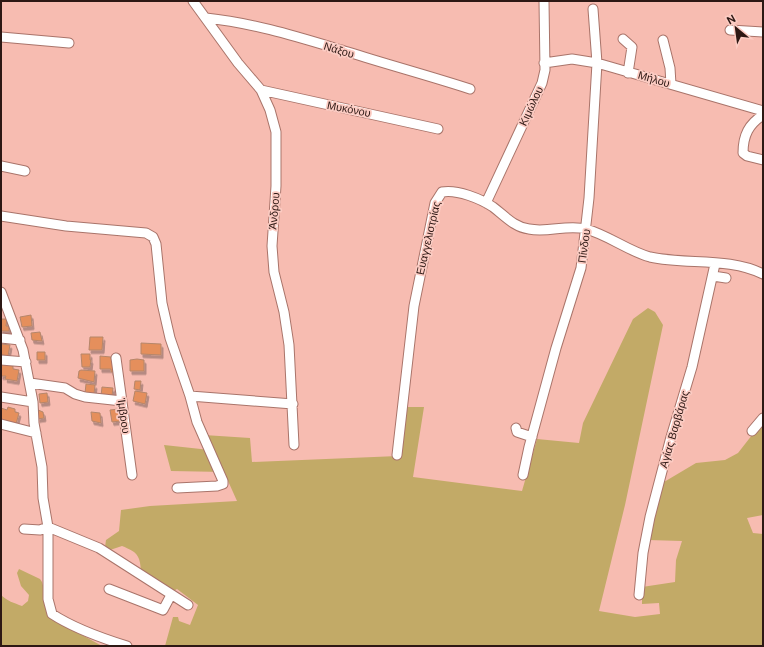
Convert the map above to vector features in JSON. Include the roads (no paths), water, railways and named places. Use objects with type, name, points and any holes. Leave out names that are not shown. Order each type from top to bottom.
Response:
[{"type":"street","name":"Άνδρου","points":[[193,1],[238,63],[261,90],[270,110],[276,132],[276,186],[272,246],[274,272],[284,312],[288,344],[293,404],[294,445]]},
{"type":"street","name":"Κιμώλου","points":[[486,204],[542,83],[544,63],[544,1]]},
{"type":"street","name":"Πίνδου","points":[[523,476],[532,437],[581,268],[586,229],[597,63],[593,9]]},
{"type":"street","name":"Νάξου","points":[[206,18],[278,31],[418,72],[470,89]]},
{"type":"street","points":[[730,30],[763,32]]},
{"type":"street","points":[[1,37],[69,44]]},
{"type":"street","points":[[623,39],[632,47],[628,73]]},
{"type":"street","points":[[663,40],[670,68],[671,84]]},
{"type":"street","name":"Μήλου","points":[[544,63],[572,60],[597,63],[763,111]]},
{"type":"street","name":"Μυκόνου","points":[[261,90],[438,129]]},
{"type":"street","points":[[763,115],[751,123],[744,138],[743,152],[747,156],[763,160]]},
{"type":"street","points":[[1,166],[25,171]]},
{"type":"street","name":"Ευαγγελιστρίας","points":[[397,454],[414,306],[435,203],[438,196],[447,191],[466,196],[486,204],[518,226],[529,229],[586,229],[610,238],[649,257],[743,266],[763,274]]},
{"type":"street","points":[[1,216],[66,226],[146,233],[153,237],[156,244],[162,303],[170,338],[190,396],[197,422],[223,481],[223,484],[217,486],[177,488]]},
{"type":"street","name":"Αγίας Βαρβάρας","points":[[639,595],[643,553],[650,517],[692,367],[716,264]]},
{"type":"street","points":[[713,276],[726,278]]},
{"type":"street","points":[[2,297],[20,340],[34,402],[36,434],[48,527],[48,599],[52,614],[66,623],[93,635],[127,646]]},
{"type":"street","points":[[1,338],[20,340]]},
{"type":"street","name":"Ίμβρου","points":[[116,358],[132,474]]},
{"type":"street","points":[[1,360],[26,362]]},
{"type":"street","points":[[30,383],[65,388],[74,394],[85,397],[122,401]]},
{"type":"street","points":[[190,396],[293,404]]},
{"type":"street","points":[[1,397],[34,402]]},
{"type":"street","points":[[752,431],[763,418]]},
{"type":"street","points":[[1,424],[36,434]]},
{"type":"street","points":[[516,428],[521,434],[532,437]]},
{"type":"street","points":[[24,529],[40,530],[48,527],[98,548],[188,604]]},
{"type":"street","points":[[109,589],[163,610],[172,595]]}]
